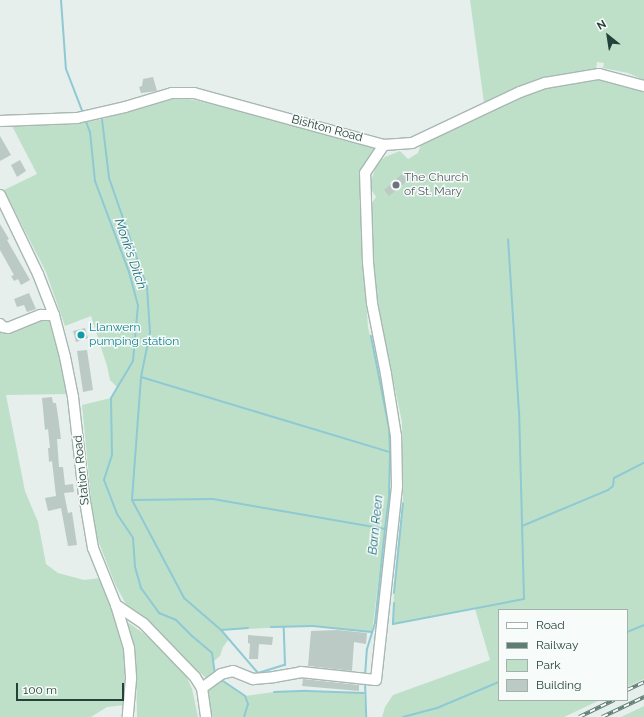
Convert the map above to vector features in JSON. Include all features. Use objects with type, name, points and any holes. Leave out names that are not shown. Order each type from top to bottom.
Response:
[{"type":"street","name":"Bishton Road","points":[[0,121],[77,118],[172,94],[194,93],[384,145],[412,143],[520,92],[545,83],[599,74],[644,86]]},
{"type":"street","points":[[202,688],[217,677],[233,672],[253,679],[301,672],[376,680],[397,486],[396,436],[392,406],[372,304],[365,174],[384,145]]},
{"type":"street","name":"Station Road","points":[[0,195],[38,274],[54,314],[73,397],[84,495],[93,548],[116,605],[129,648],[131,679],[128,717]]},
{"type":"street","points":[[0,324],[4,328],[8,328],[41,315],[54,314]]},
{"type":"street","points":[[116,605],[143,623],[195,677],[202,688],[206,717]]},
{"type":"green space","points":[[470,0],[644,0],[644,80],[628,73],[603,68],[604,63],[597,62],[596,70],[529,82],[484,103]]},
{"type":"green space","points":[[586,79],[609,81],[644,89],[644,679],[628,687],[628,609],[498,609],[498,701],[598,701],[564,717],[382,717],[385,707],[393,695],[490,660],[475,609],[393,624],[394,593],[403,503],[402,422],[381,322],[372,259],[371,204],[376,197],[369,186],[377,164],[385,157],[400,151],[408,159],[418,153],[421,144],[540,89]]},
{"type":"green space","points":[[181,97],[237,110],[374,148],[359,175],[368,328],[376,357],[389,428],[389,496],[372,632],[313,626],[221,630],[229,639],[223,647],[220,656],[213,662],[215,673],[206,678],[127,606],[115,584],[97,538],[93,520],[82,405],[111,398],[117,387],[110,380],[91,316],[65,326],[46,272],[4,190],[37,174],[11,124],[71,125],[102,119]]},
{"type":"green space","points":[[51,307],[68,394],[6,395],[25,491],[38,522],[46,564],[58,573],[84,580],[101,578],[115,615],[125,652],[128,677],[125,705],[107,707],[91,717],[0,717],[0,326]]},
{"type":"green space","points":[[126,621],[143,633],[183,669],[192,689],[198,717],[137,717],[136,666]]},
{"type":"green space","points":[[219,678],[245,696],[274,692],[307,691],[364,693],[366,717],[209,717],[209,687]]},
{"type":"green space","points":[[644,706],[644,717],[621,717]]},
{"type":"building","points":[[153,77],[157,91],[141,93],[139,87],[142,86],[143,79]]},
{"type":"building","points":[[0,136],[11,155],[0,161]]},
{"type":"building","points":[[20,160],[26,171],[17,177],[11,165]]},
{"type":"building","name":"The Church of St. Mary","points":[[402,174],[407,181],[389,196],[384,190]]},
{"type":"building","points":[[0,224],[9,239],[7,240],[30,280],[21,285],[18,279],[14,281],[11,276],[14,275],[0,250]]},
{"type":"building","points":[[29,293],[36,309],[27,312],[24,305],[17,307],[14,299]]},
{"type":"building","name":"Llanwern pumping station","points":[[85,328],[88,338],[76,342],[73,331]]},
{"type":"building","points":[[87,350],[93,390],[83,392],[77,351]]},
{"type":"building","points":[[52,397],[53,403],[56,403],[61,439],[57,439],[59,467],[63,467],[65,485],[73,484],[74,492],[64,493],[68,513],[72,512],[77,545],[68,546],[61,508],[48,511],[45,498],[56,496],[52,461],[49,462],[48,448],[50,448],[48,429],[45,430],[42,398]]},
{"type":"building","points":[[338,630],[367,633],[366,644],[354,642],[352,671],[308,666],[311,631]]},
{"type":"building","points":[[248,635],[273,637],[272,645],[259,644],[258,659],[249,659],[250,644],[248,643]]},
{"type":"building","points":[[303,679],[359,685],[359,691],[302,686]]},
{"type":"waterway","name":"Monk's Ditch","points":[[61,0],[66,69],[83,113]]},
{"type":"waterway","name":"Monk's Ditch","points":[[85,119],[90,132],[95,181],[129,272],[138,305],[133,361],[111,398],[112,455],[104,480],[117,514],[133,538],[135,567],[141,588],[159,613],[176,620],[212,653],[215,674]]},
{"type":"waterway","points":[[102,119],[109,178],[147,287],[150,332],[141,377],[132,500],[184,598],[221,630],[258,673],[285,665],[284,627]]},
{"type":"waterway","points":[[394,603],[393,624],[524,599],[519,413],[508,239]]},
{"type":"waterway","name":"Barn Reen","points":[[365,676],[367,649],[375,623],[389,496],[390,452],[389,428],[371,336]]},
{"type":"waterway","points":[[141,377],[390,452]]},
{"type":"waterway","points":[[522,526],[608,490],[613,486],[614,478],[644,463]]},
{"type":"waterway","points":[[132,500],[213,499],[385,529]]},
{"type":"waterway","points":[[394,593],[403,503]]},
{"type":"waterway","points":[[628,632],[644,625]]},
{"type":"waterway","points":[[271,627],[313,626],[372,632]]},
{"type":"waterway","points":[[221,630],[248,628]]},
{"type":"waterway","name":"Monk's Ditch","points":[[220,679],[245,696],[248,704],[244,717]]},
{"type":"waterway","name":"Barn Reen","points":[[365,682],[366,717]]},
{"type":"waterway","points":[[403,717],[437,708],[498,682]]},
{"type":"waterway","points":[[274,692],[307,691],[364,693]]},
{"type":"railway","points":[[628,690],[644,682]]},
{"type":"railway","points":[[602,717],[644,697]]},
{"type":"railway","points":[[579,717],[612,701]]},
{"type":"place","name":"The Church of St. Mary","points":[[396,185]]},
{"type":"place","name":"Llanwern pumping station","points":[[81,335]]}]
